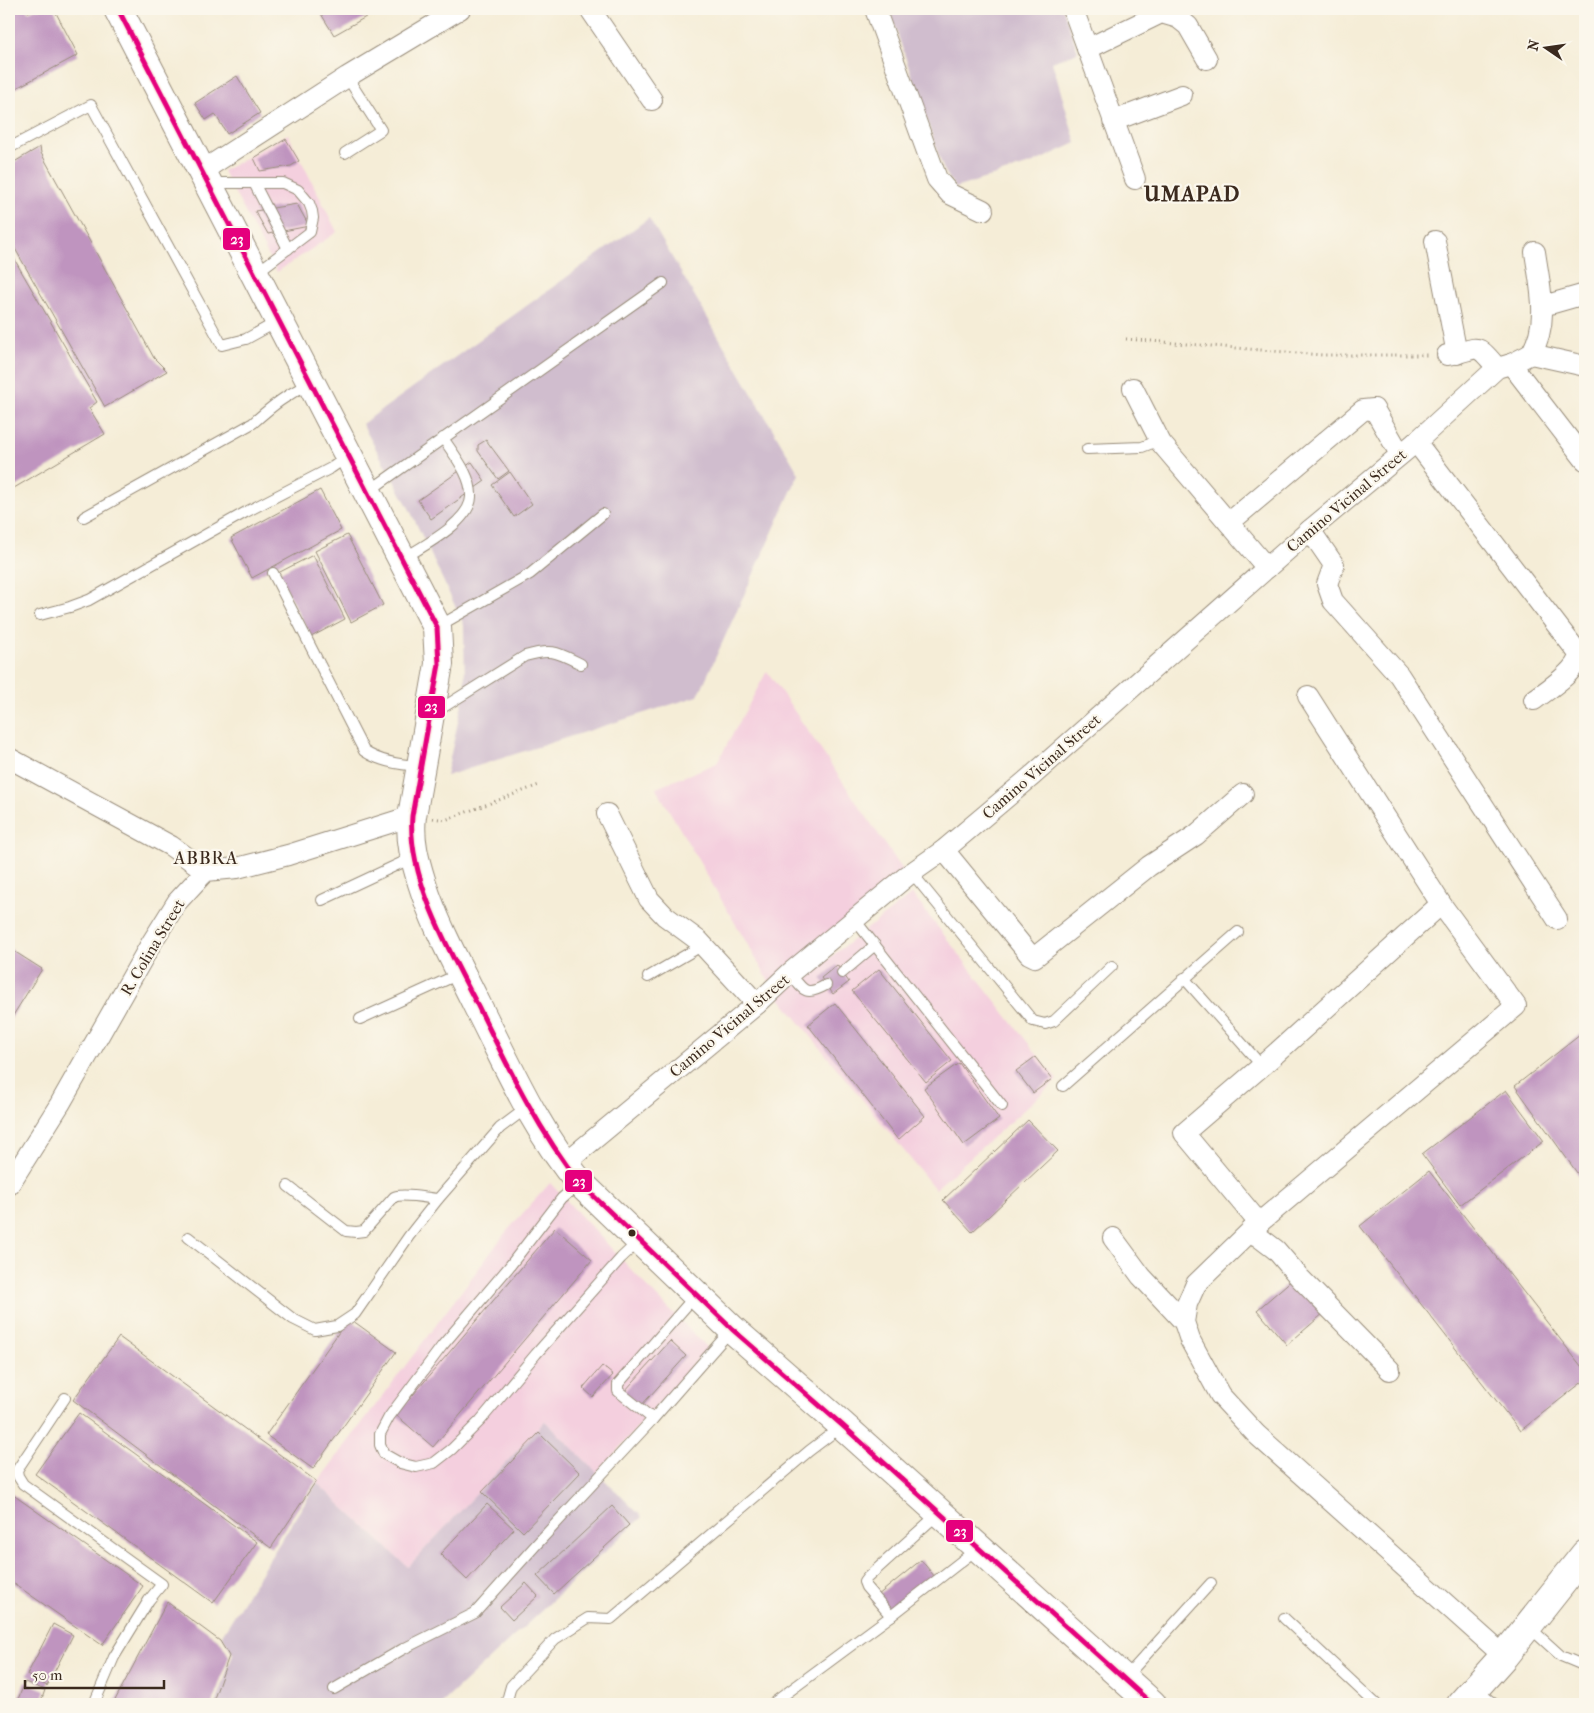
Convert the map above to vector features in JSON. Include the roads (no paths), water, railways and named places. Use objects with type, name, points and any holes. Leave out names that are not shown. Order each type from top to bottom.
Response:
[{"type":"main road","points":[[118,9],[437,627],[439,664],[412,816],[411,837],[414,856],[422,886],[437,921],[529,1106],[572,1173],[732,1329],[842,1425],[1152,1704]]},
{"type":"main road","points":[[1476,1699],[1504,1656],[1585,1554]]},
{"type":"street","points":[[205,177],[347,77],[460,9]]},
{"type":"street","points":[[590,9],[652,100]]},
{"type":"street","points":[[875,9],[937,179],[950,194],[983,210]]},
{"type":"street","points":[[1073,9],[1112,121],[1135,179]]},
{"type":"street","points":[[1087,49],[1161,14],[1178,18],[1188,26],[1207,60]]},
{"type":"street","points":[[1112,121],[1182,95]]},
{"type":"street","points":[[1436,241],[1452,354],[1476,348],[1483,350],[1504,366],[1585,460]]},
{"type":"street","points":[[1535,252],[1543,306],[1538,343],[1531,354],[1585,366]]},
{"type":"street","points":[[1543,306],[1585,294]]},
{"type":"street","name":"Camino Vicinal Street","points":[[572,1173],[790,974],[912,873],[944,850],[1033,775],[1310,530],[1504,366],[1531,354]]},
{"type":"street","points":[[1133,388],[1161,443],[1230,522],[1267,568]]},
{"type":"street","points":[[1230,522],[1363,410],[1374,408],[1400,454]]},
{"type":"street","points":[[1416,442],[1579,654],[1579,659],[1572,670],[1534,700]]},
{"type":"street","points":[[1310,530],[1334,565],[1327,584],[1333,601],[1399,675],[1558,919]]},
{"type":"street","points":[[1184,1322],[1187,1304],[1196,1284],[1255,1227],[1516,1006],[1441,904],[1308,696]]},
{"type":"street","points":[[9,758],[171,846],[206,871],[237,868],[271,859],[339,840],[412,816]]},
{"type":"street","points":[[944,850],[1029,954],[1035,957],[1149,866],[1196,835],[1243,794]]},
{"type":"street","points":[[607,814],[649,899],[665,916],[703,945],[757,1004]]},
{"type":"street","name":"R. Colina Street","points":[[9,1185],[60,1104],[177,902],[206,871]]},
{"type":"street","points":[[1390,1370],[1300,1278],[1255,1227],[1184,1133],[1262,1066],[1441,904]]},
{"type":"street","points":[[1113,1238],[1141,1276],[1184,1322],[1190,1340],[1220,1395],[1256,1434],[1504,1656]]},
{"type":"lane","points":[[345,153],[381,130],[347,77]]},
{"type":"lane","points":[[9,148],[91,105],[222,345],[246,339],[280,321]]},
{"type":"lane","points":[[205,177],[254,184],[283,183],[298,190],[309,203],[313,218],[310,232],[255,274]]},
{"type":"lane","points":[[254,184],[288,249]]},
{"type":"lane","points":[[368,492],[663,283]]},
{"type":"lane","points":[[84,517],[253,424],[274,404],[294,391],[312,383]]},
{"type":"lane","points":[[403,559],[442,534],[467,511],[471,497],[469,485],[459,463],[443,438]]},
{"type":"lane","points":[[1087,449],[1142,447],[1155,442],[1161,443]]},
{"type":"lane","points":[[40,615],[89,600],[246,512],[332,468],[350,456]]},
{"type":"lane","points":[[437,627],[530,574],[603,514]]},
{"type":"lane","points":[[273,574],[364,751],[369,755],[398,765],[422,766]]},
{"type":"lane","points":[[431,714],[526,656],[542,651],[551,651],[581,664]]},
{"type":"lane","points":[[322,900],[414,856]]},
{"type":"lane","points":[[912,873],[1033,1021],[1045,1024],[1054,1021],[1112,966]]},
{"type":"lane","points":[[855,920],[1002,1106]]},
{"type":"lane","points":[[1063,1086],[1238,932]]},
{"type":"lane","points":[[842,973],[875,944]]},
{"type":"lane","points":[[648,977],[703,945]]},
{"type":"lane","points":[[360,1019],[462,973]]},
{"type":"lane","points":[[790,974],[801,988],[808,992],[815,991],[826,985]]},
{"type":"lane","points":[[1184,978],[1262,1066]]},
{"type":"lane","points":[[188,1237],[293,1320],[315,1330],[337,1326],[355,1314],[409,1236],[438,1199],[500,1128],[529,1106]]},
{"type":"lane","points":[[572,1173],[562,1198],[509,1268],[442,1346],[389,1417],[380,1434],[380,1445],[384,1454],[400,1463],[416,1467],[434,1463],[452,1449],[480,1421],[536,1354],[621,1258],[640,1240]]},
{"type":"lane","points":[[288,1186],[346,1231],[356,1232],[364,1230],[394,1197],[399,1195],[438,1199]]},
{"type":"lane","points":[[653,1420],[618,1391],[618,1384],[696,1294]]},
{"type":"lane","points":[[334,1689],[403,1649],[476,1613],[535,1546],[653,1420],[732,1329]]},
{"type":"lane","points":[[65,1398],[17,1470],[18,1476],[24,1484],[162,1584],[149,1600],[114,1657],[94,1704]]},
{"type":"lane","points":[[506,1704],[512,1686],[554,1639],[588,1618],[610,1619],[842,1425]]},
{"type":"lane","points":[[891,1616],[866,1588],[864,1582],[939,1512]]},
{"type":"lane","points":[[772,1704],[978,1549]]},
{"type":"lane","points":[[1124,1679],[1211,1583]]},
{"type":"lane","points":[[1284,1618],[1376,1704]]},
{"type":"lane","points":[[1528,1625],[1561,1656],[1585,1666]]},
{"type":"district","name":"UMAPAD","points":[[1192,194]]},
{"type":"district","name":"ABBRA","points":[[206,858]]}]
